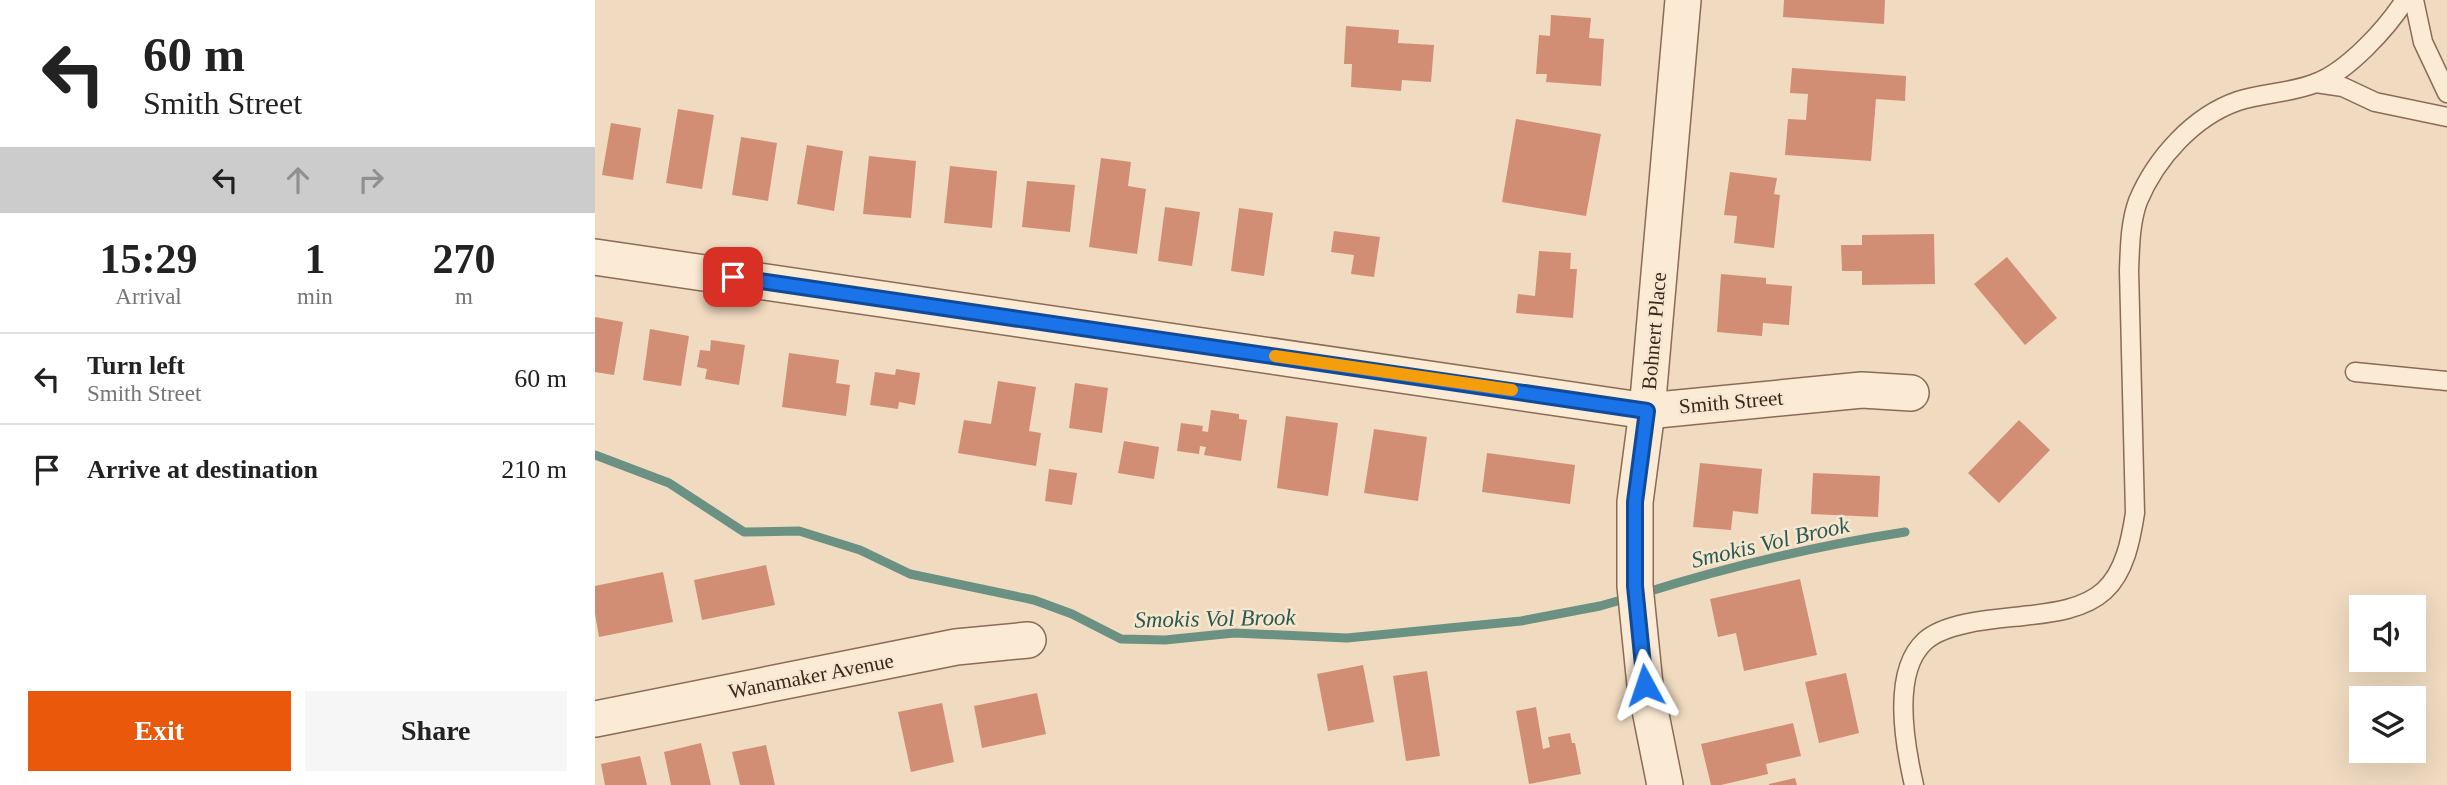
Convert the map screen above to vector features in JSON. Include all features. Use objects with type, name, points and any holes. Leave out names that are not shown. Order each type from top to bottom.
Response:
[{"type":"street","name":"Bohnert Place","points":[[1665,785],[1645,685],[1636,597],[1635,502],[1647,411],[1683,0]]},
{"type":"street","name":"Smith Street","points":[[595,257],[1647,411],[1862,390],[1911,393]]},
{"type":"street","name":"Wanamaker Avenue","points":[[595,719],[956,647],[1028,640]]},
{"type":"lane","points":[[1914,785],[1903,726],[1903,687],[1912,661],[1925,641],[1951,628],[1979,620],[2059,611],[2084,602],[2104,591],[2121,567],[2130,541],[2135,513],[2130,233],[2138,201],[2168,152],[2186,132],[2208,115],[2234,102],[2316,83],[2340,70],[2397,13],[2405,0]]},
{"type":"lane","points":[[2414,0],[2423,42],[2447,93]]},
{"type":"lane","points":[[2316,83],[2343,88],[2375,102],[2447,117]]},
{"type":"lane","points":[[2355,372],[2447,381]]},
{"type":"building","points":[[1784,0],[1885,0],[1884,24],[1783,17]]},
{"type":"building","points":[[1551,15],[1591,18],[1589,38],[1604,39],[1601,86],[1546,82],[1547,74],[1536,74],[1539,35],[1550,36]]},
{"type":"building","points":[[1346,26],[1399,30],[1398,43],[1434,45],[1431,82],[1402,80],[1401,91],[1351,87],[1352,64],[1344,64]]},
{"type":"building","points":[[1792,68],[1906,76],[1905,101],[1876,99],[1871,161],[1785,155],[1788,119],[1806,120],[1808,94],[1790,93]]},
{"type":"building","points":[[678,109],[714,115],[702,189],[666,183]]},
{"type":"building","points":[[1516,119],[1601,134],[1586,216],[1502,202]]},
{"type":"building","points":[[611,123],[641,128],[633,180],[602,175]]},
{"type":"building","points":[[741,137],[777,143],[768,201],[732,195]]},
{"type":"building","points":[[807,145],[843,151],[834,211],[797,204]]},
{"type":"building","points":[[869,156],[916,161],[911,218],[863,214]]},
{"type":"building","points":[[1101,158],[1131,162],[1128,186],[1146,189],[1137,254],[1089,247]]},
{"type":"building","points":[[950,166],[997,171],[992,228],[944,223]]},
{"type":"building","points":[[1730,172],[1777,178],[1774,194],[1780,195],[1774,248],[1734,243],[1737,216],[1724,215]]},
{"type":"building","points":[[1027,181],[1075,185],[1070,232],[1022,227]]},
{"type":"building","points":[[1165,207],[1200,212],[1192,266],[1158,261]]},
{"type":"building","points":[[1239,208],[1273,213],[1264,276],[1231,271]]},
{"type":"building","points":[[1334,231],[1380,237],[1374,277],[1351,274],[1354,255],[1331,252]]},
{"type":"building","points":[[1934,234],[1935,284],[1862,285],[1862,271],[1842,271],[1841,245],[1862,245],[1862,235]]},
{"type":"building","points":[[1539,251],[1571,253],[1570,269],[1577,269],[1573,318],[1516,313],[1518,294],[1535,296]]},
{"type":"building","points":[[2007,257],[2057,318],[2025,345],[1974,284]]},
{"type":"building","points":[[1721,274],[1766,278],[1766,284],[1792,286],[1789,325],[1763,323],[1762,336],[1717,332]]},
{"type":"building","points":[[595,317],[623,322],[614,375],[595,372]]},
{"type":"building","points":[[650,329],[689,336],[681,386],[643,380]]},
{"type":"building","points":[[711,340],[745,345],[739,385],[705,379],[707,369],[697,367],[700,350],[710,351]]},
{"type":"building","points":[[789,353],[839,360],[836,383],[850,385],[846,416],[782,407]]},
{"type":"building","points":[[896,369],[920,373],[915,405],[899,402],[898,409],[870,405],[875,372],[895,375]]},
{"type":"building","points":[[998,381],[1036,387],[1029,431],[1041,433],[1036,466],[958,453],[964,420],[991,424]]},
{"type":"building","points":[[1075,383],[1108,388],[1102,433],[1069,428]]},
{"type":"building","points":[[1211,410],[1239,414],[1239,419],[1247,420],[1241,461],[1204,455],[1206,447],[1200,446],[1199,454],[1177,451],[1181,423],[1203,426],[1202,431],[1208,432]]},
{"type":"building","points":[[1286,416],[1338,423],[1328,496],[1277,488]]},
{"type":"building","points":[[2019,420],[2050,450],[1999,503],[1968,473]]},
{"type":"building","points":[[1374,429],[1427,437],[1418,501],[1364,493]]},
{"type":"building","points":[[1124,441],[1159,447],[1154,479],[1118,473]]},
{"type":"building","points":[[1487,453],[1575,465],[1570,504],[1482,492]]},
{"type":"building","points":[[1700,463],[1762,469],[1758,514],[1733,511],[1731,530],[1693,527]]},
{"type":"building","points":[[1049,469],[1077,473],[1072,505],[1045,501]]},
{"type":"building","points":[[1813,473],[1880,476],[1878,517],[1811,514]]},
{"type":"building","points":[[766,565],[775,605],[702,620],[694,580]]},
{"type":"building","points":[[663,572],[673,622],[599,637],[595,614],[595,586]]},
{"type":"building","points":[[1800,579],[1817,655],[1744,671],[1736,633],[1718,637],[1710,599]]},
{"type":"building","points":[[1363,665],[1374,722],[1328,731],[1317,674]]},
{"type":"building","points":[[1427,671],[1440,756],[1406,761],[1393,676]]},
{"type":"building","points":[[1846,673],[1859,733],[1819,743],[1805,682]]},
{"type":"building","points":[[1037,693],[1046,734],[982,748],[974,706]]},
{"type":"building","points":[[942,703],[954,762],[911,772],[898,712]]},
{"type":"building","points":[[1536,707],[1543,749],[1550,747],[1548,737],[1570,733],[1572,743],[1575,743],[1581,774],[1529,784],[1516,711]]},
{"type":"building","points":[[1793,723],[1801,756],[1766,764],[1768,774],[1711,785],[1701,744]]},
{"type":"building","points":[[701,743],[711,785],[671,785],[664,752]]},
{"type":"building","points":[[766,745],[775,785],[740,785],[732,752]]},
{"type":"building","points":[[640,756],[647,785],[605,785],[601,764]]},
{"type":"building","points":[[1795,778],[1797,785],[1769,785],[1769,784]]},
{"type":"waterway","name":"Smokis Vol Brook","points":[[595,455],[669,483],[744,532],[799,531],[860,550],[910,574],[1034,600],[1072,614],[1121,639],[1165,640],[1234,633],[1347,638],[1521,621],[1628,598]]},
{"type":"waterway","name":"Smokis Vol Brook","points":[[1644,593],[1773,558],[1905,532]]},
{"type":"slow traffic","points":[[1275,356],[1512,390]]},
{"type":"route","points":[[733,277],[1647,411],[1635,502],[1635,586],[1645,685]]}]
